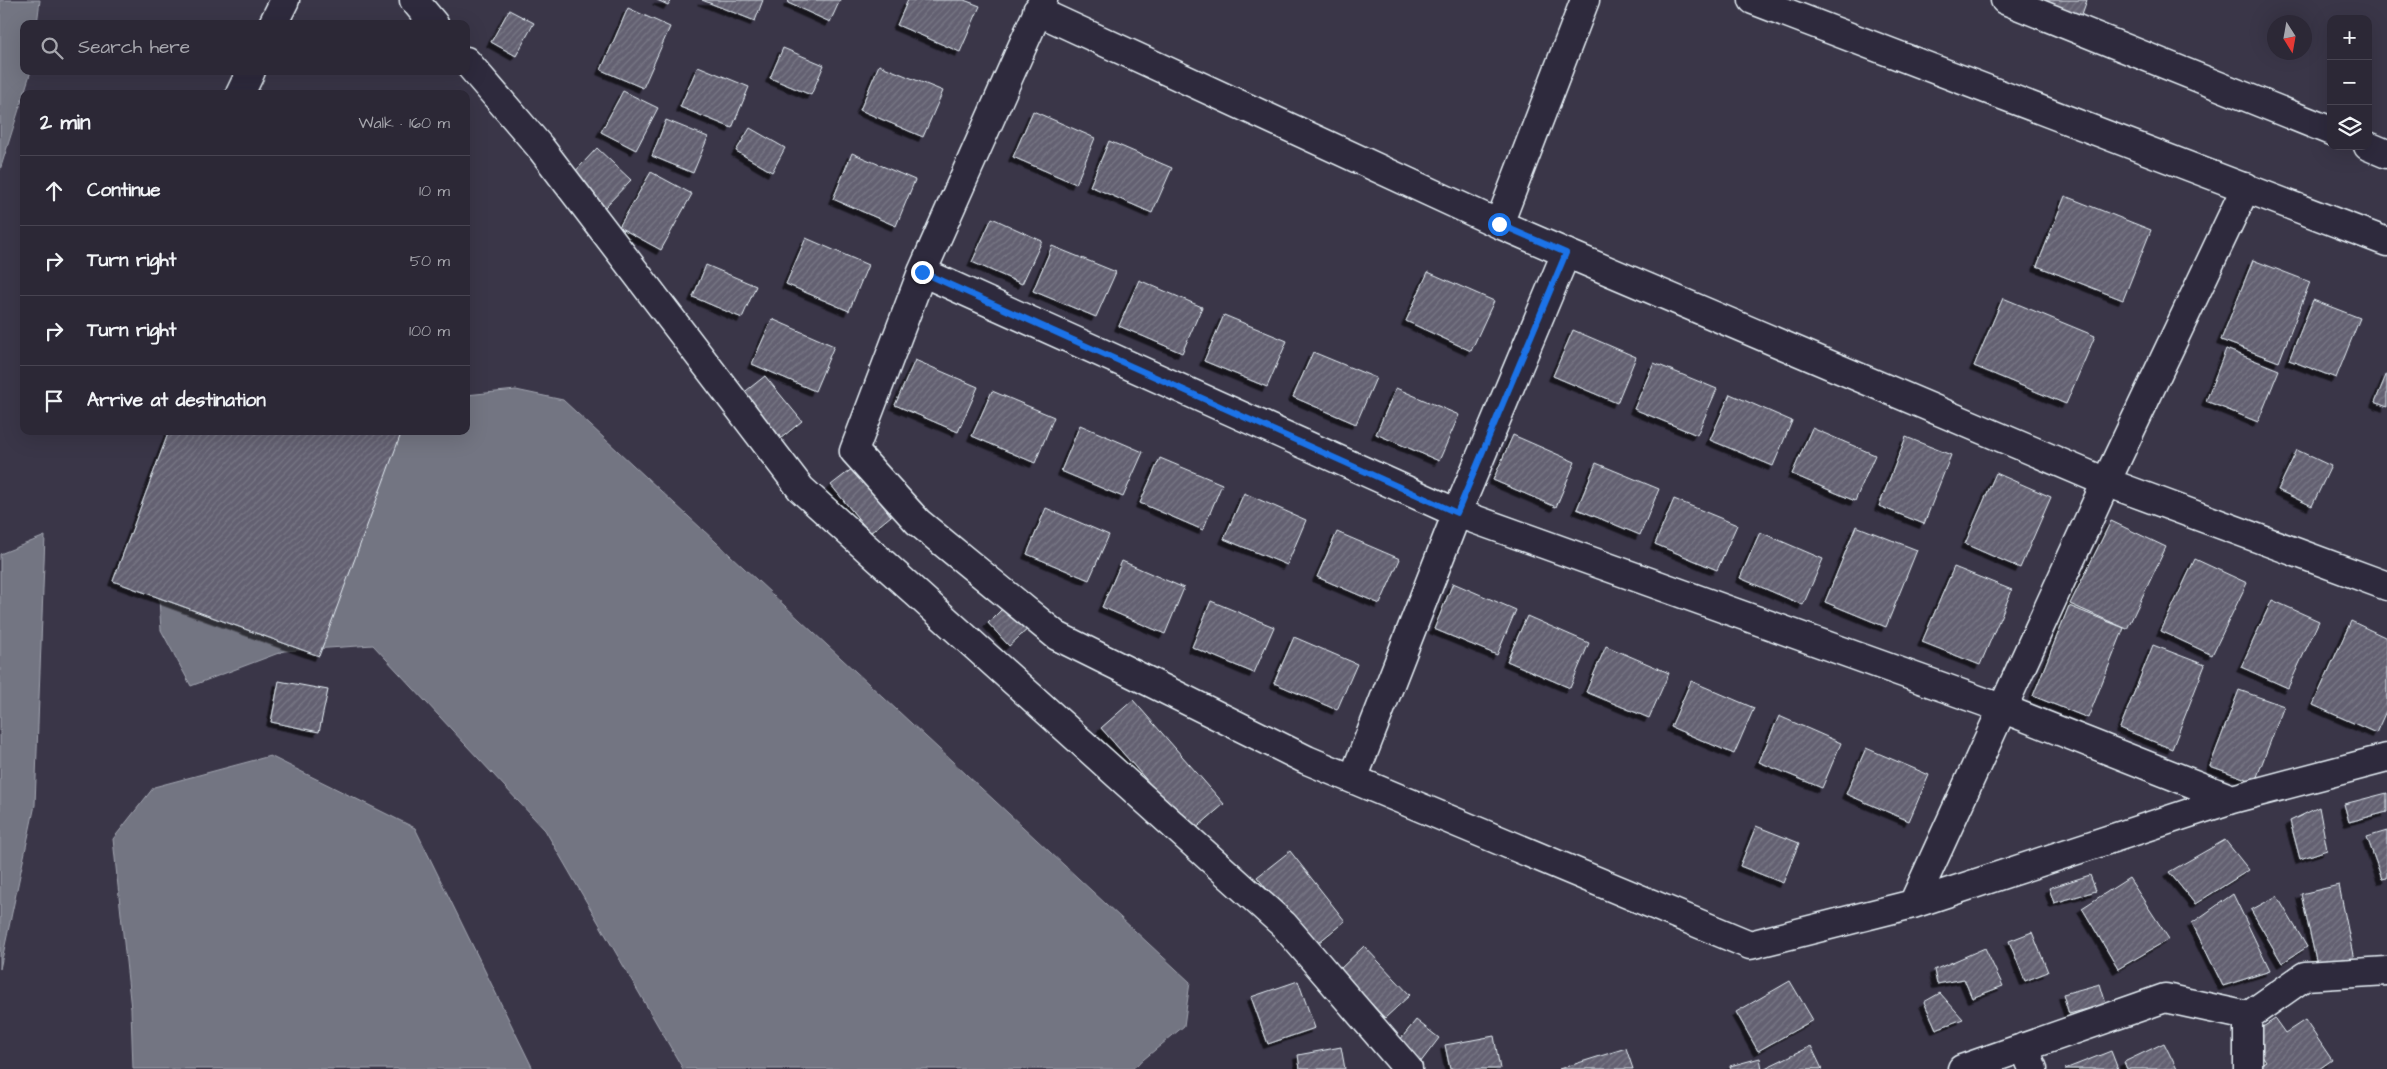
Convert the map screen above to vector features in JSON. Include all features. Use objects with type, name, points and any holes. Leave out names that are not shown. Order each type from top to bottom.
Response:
[{"type":"street","points":[[275,20],[285,0]]},
{"type":"street","points":[[414,0],[431,20]]},
{"type":"street","points":[[1499,224],[1585,0]]},
{"type":"street","points":[[1753,0],[2246,187],[2384,234]]},
{"type":"street","points":[[2005,0],[2327,129]]},
{"type":"street","points":[[2387,586],[2106,482],[1566,253],[1499,224],[1040,5],[922,272],[854,451],[918,522],[1057,636],[1307,760],[1750,944],[1913,904],[2232,799],[2387,758]]},
{"type":"street","points":[[470,66],[540,147],[801,489],[1284,925],[1408,1069]]},
{"type":"street","points":[[242,90],[249,75]]},
{"type":"street","points":[[2372,148],[2387,154]]},
{"type":"street","points":[[1913,904],[2004,709],[2106,482],[2246,187]]},
{"type":"street","points":[[1353,779],[1457,513],[1566,253]]},
{"type":"street","points":[[922,272],[1457,513],[2004,709],[2232,799]]},
{"type":"street","points":[[1962,1069],[2029,1058],[2165,998],[2248,1016],[2305,976],[2387,971]]},
{"type":"street","points":[[2248,1016],[2248,1069]]},
{"type":"water","points":[[0,0],[40,0],[38,20],[20,20],[20,75],[30,75],[25,90],[20,90],[20,106],[0,170]]},
{"type":"water","points":[[516,390],[563,400],[1190,982],[1184,1026],[1132,1069],[683,1069],[545,830],[373,645],[284,651],[191,686],[161,630],[154,521],[275,435],[470,435],[470,395]]},
{"type":"water","points":[[45,536],[35,805],[0,969],[0,554]]},
{"type":"water","points":[[270,756],[415,828],[533,1069],[133,1069],[131,1009],[113,839],[154,787]]},
{"type":"building","points":[[657,0],[671,0],[668,5]]},
{"type":"building","points":[[702,0],[763,0],[755,21]]},
{"type":"building","points":[[789,0],[840,0],[830,22],[788,3]]},
{"type":"building","points":[[908,0],[964,0],[980,6],[960,52],[897,25]]},
{"type":"building","points":[[2039,0],[2087,0],[2081,17]]},
{"type":"building","points":[[628,8],[670,27],[643,88],[601,70]]},
{"type":"building","points":[[509,10],[534,23],[516,56],[491,42]]},
{"type":"building","points":[[783,48],[824,65],[811,95],[770,78]]},
{"type":"building","points":[[879,65],[943,91],[923,137],[860,110]]},
{"type":"building","points":[[698,66],[749,87],[732,128],[680,107]]},
{"type":"building","points":[[623,91],[658,108],[636,150],[601,132]]},
{"type":"building","points":[[1033,111],[1095,138],[1076,184],[1013,157]]},
{"type":"building","points":[[666,120],[708,137],[693,173],[652,156]]},
{"type":"building","points":[[750,128],[785,148],[772,172],[736,151]]},
{"type":"building","points":[[1109,141],[1172,168],[1152,213],[1090,186]]},
{"type":"building","points":[[597,148],[631,180],[604,208],[571,176]]},
{"type":"building","points":[[852,153],[915,180],[896,226],[833,199]]},
{"type":"building","points":[[651,172],[692,194],[661,250],[619,227]]},
{"type":"building","points":[[2065,196],[2151,230],[2123,300],[2037,266]]},
{"type":"building","points":[[992,218],[1042,241],[1022,284],[972,262]]},
{"type":"building","points":[[806,238],[868,265],[849,311],[786,284]]},
{"type":"building","points":[[1052,246],[1116,272],[1096,317],[1033,291]]},
{"type":"building","points":[[2253,260],[2310,282],[2279,362],[2221,340]]},
{"type":"building","points":[[706,265],[756,286],[742,318],[693,297]]},
{"type":"building","points":[[1428,272],[1494,301],[1471,351],[1406,321]]},
{"type":"building","points":[[1139,280],[1202,307],[1182,353],[1119,326]]},
{"type":"building","points":[[2003,298],[2095,336],[2066,404],[1974,366]]},
{"type":"building","points":[[2313,300],[2360,318],[2336,378],[2289,360]]},
{"type":"building","points":[[1224,315],[1287,341],[1267,387],[1204,361]]},
{"type":"building","points":[[772,319],[834,346],[815,391],[752,364]]},
{"type":"building","points":[[1573,330],[1636,357],[1617,403],[1553,376]]},
{"type":"building","points":[[2226,349],[2279,370],[2258,422],[2206,401]]},
{"type":"building","points":[[1313,352],[1376,378],[1356,424],[1293,397]]},
{"type":"building","points":[[915,360],[978,387],[958,432],[895,405]]},
{"type":"building","points":[[1654,363],[1717,389],[1697,435],[1634,409]]},
{"type":"building","points":[[2387,373],[2387,407],[2375,402]]},
{"type":"building","points":[[765,376],[802,421],[774,444],[737,398]]},
{"type":"building","points":[[1396,388],[1459,415],[1439,461],[1376,434]]},
{"type":"building","points":[[992,391],[1054,417],[1035,463],[972,436]]},
{"type":"building","points":[[1730,394],[1792,421],[1773,466],[1710,440]]},
{"type":"building","points":[[1080,425],[1143,452],[1123,497],[1061,471]]},
{"type":"building","points":[[1812,428],[1875,455],[1855,501],[1792,474]]},
{"type":"building","points":[[168,435],[401,435],[319,656],[113,581]]},
{"type":"building","points":[[1513,435],[1575,462],[1556,507],[1493,480]]},
{"type":"building","points":[[1906,437],[1951,455],[1924,524],[1879,506]]},
{"type":"building","points":[[2297,450],[2331,466],[2312,506],[2278,490]]},
{"type":"building","points":[[1160,458],[1222,484],[1203,530],[1140,503]]},
{"type":"building","points":[[1596,463],[1659,489],[1640,535],[1577,509]]},
{"type":"building","points":[[853,468],[891,516],[870,533],[831,485]]},
{"type":"building","points":[[1996,473],[2051,497],[2020,568],[1965,544]]},
{"type":"building","points":[[1244,493],[1306,520],[1287,565],[1224,539]]},
{"type":"building","points":[[1674,499],[1737,525],[1717,570],[1655,544]]},
{"type":"building","points":[[1046,508],[1109,535],[1089,580],[1027,554]]},
{"type":"building","points":[[2111,521],[2166,547],[2127,629],[2070,604]]},
{"type":"building","points":[[1856,526],[1917,550],[1886,627],[1825,602]]},
{"type":"building","points":[[1337,532],[1400,559],[1380,604],[1317,577]]},
{"type":"building","points":[[1760,532],[1823,559],[1803,605],[1740,578]]},
{"type":"building","points":[[2195,559],[2247,583],[2212,655],[2161,631]]},
{"type":"building","points":[[1122,561],[1184,588],[1165,634],[1102,607]]},
{"type":"building","points":[[1954,567],[2012,590],[1980,665],[1922,642]]},
{"type":"building","points":[[1453,583],[1516,610],[1497,655],[1434,629]]},
{"type":"building","points":[[2272,600],[2319,621],[2288,688],[2241,667]]},
{"type":"building","points":[[1211,601],[1274,627],[1254,673],[1192,647]]},
{"type":"building","points":[[1007,604],[1030,627],[1009,646],[988,623]]},
{"type":"building","points":[[2069,606],[2124,628],[2088,718],[2033,696]]},
{"type":"building","points":[[1527,616],[1589,643],[1570,688],[1507,661]]},
{"type":"building","points":[[2351,621],[2387,638],[2387,709],[2376,733],[2313,705]]},
{"type":"building","points":[[1294,637],[1357,664],[1337,710],[1274,683]]},
{"type":"building","points":[[2153,645],[2205,665],[2172,749],[2120,728]]},
{"type":"building","points":[[1606,646],[1669,673],[1649,718],[1586,692]]},
{"type":"building","points":[[279,681],[328,690],[319,732],[271,722]]},
{"type":"building","points":[[1691,681],[1754,708],[1734,754],[1671,727]]},
{"type":"building","points":[[2239,690],[2284,706],[2255,782],[2210,766]]},
{"type":"building","points":[[1133,700],[1224,804],[1192,832],[1101,728]]},
{"type":"building","points":[[1779,716],[1841,743],[1822,788],[1759,762]]},
{"type":"building","points":[[1866,748],[1929,775],[1909,821],[1846,794]]},
{"type":"building","points":[[2387,793],[2387,812],[2349,822],[2344,804]]},
{"type":"building","points":[[2319,807],[2327,850],[2300,859],[2290,821]]},
{"type":"building","points":[[1756,826],[1799,843],[1783,883],[1740,866]]},
{"type":"building","points":[[2387,831],[2387,878],[2382,879],[2367,837]]},
{"type":"building","points":[[2225,840],[2249,870],[2195,904],[2169,872]]},
{"type":"building","points":[[1290,851],[1345,921],[1313,947],[1257,877]]},
{"type":"building","points":[[2090,875],[2096,891],[2054,903],[2049,888]]},
{"type":"building","points":[[2129,878],[2169,939],[2118,969],[2082,908]]},
{"type":"building","points":[[2339,885],[2355,965],[2319,973],[2301,894]]},
{"type":"building","points":[[2233,894],[2270,971],[2223,986],[2192,923]]},
{"type":"building","points":[[2277,896],[2307,947],[2282,963],[2251,910]]},
{"type":"building","points":[[2032,932],[2048,972],[2025,981],[2009,941]]},
{"type":"building","points":[[1364,946],[1410,995],[1385,1018],[1339,970]]},
{"type":"building","points":[[1985,948],[2003,986],[1972,998],[1964,979],[1937,984],[1934,970]]},
{"type":"building","points":[[1298,981],[1315,1028],[1268,1044],[1251,997]]},
{"type":"building","points":[[1790,981],[1813,1020],[1758,1051],[1736,1012]]},
{"type":"building","points":[[2100,984],[2106,1004],[2069,1014],[2063,994]]},
{"type":"building","points":[[1940,993],[1963,1019],[1936,1029],[1924,1002]]},
{"type":"building","points":[[2275,1019],[2285,1033],[2305,1020],[2332,1060],[2319,1069],[2260,1069],[2258,1066],[2266,1061],[2249,1036]]},
{"type":"building","points":[[1416,1020],[1439,1038],[1420,1063],[1396,1045]]},
{"type":"building","points":[[1494,1036],[1500,1069],[1450,1069],[1445,1045]]},
{"type":"building","points":[[2164,1043],[2177,1069],[2127,1069],[2124,1062]]},
{"type":"building","points":[[1811,1046],[1822,1069],[1765,1068]]},
{"type":"building","points":[[1341,1047],[1345,1069],[1300,1069],[1298,1055]]},
{"type":"building","points":[[1626,1048],[1633,1069],[1559,1069]]},
{"type":"building","points":[[2111,1051],[2118,1069],[2065,1069]]},
{"type":"building","points":[[1760,1058],[1762,1069],[1731,1069],[1730,1066]]},
{"type":"route","points":[[922,272],[1457,513],[1566,253],[1499,224]]}]
